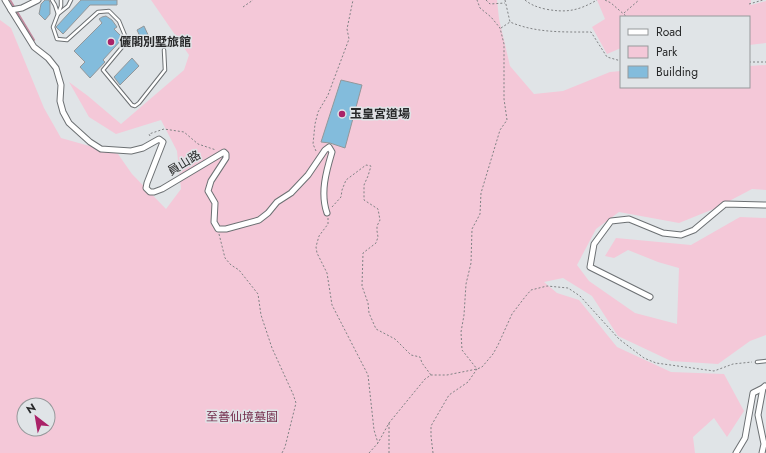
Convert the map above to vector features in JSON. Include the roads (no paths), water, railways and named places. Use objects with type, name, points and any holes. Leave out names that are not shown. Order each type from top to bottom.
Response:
[{"type":"street","points":[[5,0],[11,10],[22,8],[38,0]]},
{"type":"street","name":"員山路","points":[[11,10],[34,47],[48,58],[56,68],[61,85],[60,101],[63,112],[69,122],[90,142],[101,149],[131,152],[143,148],[159,139],[163,142],[147,183],[146,188],[150,192],[162,189],[224,152],[226,154],[226,158],[211,181],[208,191],[215,202],[214,222],[218,230],[226,229],[259,220],[268,213],[277,202],[291,193],[308,175],[319,157],[330,147],[332,152],[325,178],[324,202],[327,213]]},
{"type":"street","points":[[650,297],[590,267],[594,244],[611,221],[629,219],[663,233],[681,235],[694,230],[725,204],[766,205]]},
{"type":"street","points":[[736,453],[745,438],[753,393],[764,387]]},
{"type":"street","points":[[762,453],[764,444],[758,415],[764,387]]},
{"type":"lane","points":[[52,0],[58,14]]},
{"type":"lane","points":[[61,0],[61,6],[53,27],[57,39],[67,40],[98,12],[109,11],[119,21],[126,38],[123,46],[103,70],[132,105],[135,106],[139,103],[165,70],[164,50]]},
{"type":"lane","points":[[58,14],[68,6],[71,0]]},
{"type":"lane","points":[[757,362],[766,361]]},
{"type":"waterway","points":[[10,0],[34,40]]},
{"type":"place","name":"儷閣別墅旅館","points":[[111,42]]},
{"type":"place","name":"玉皇宮道場","points":[[342,114]]},
{"type":"park label","name":"至善仙境墓園","points":[[242,417]]}]
